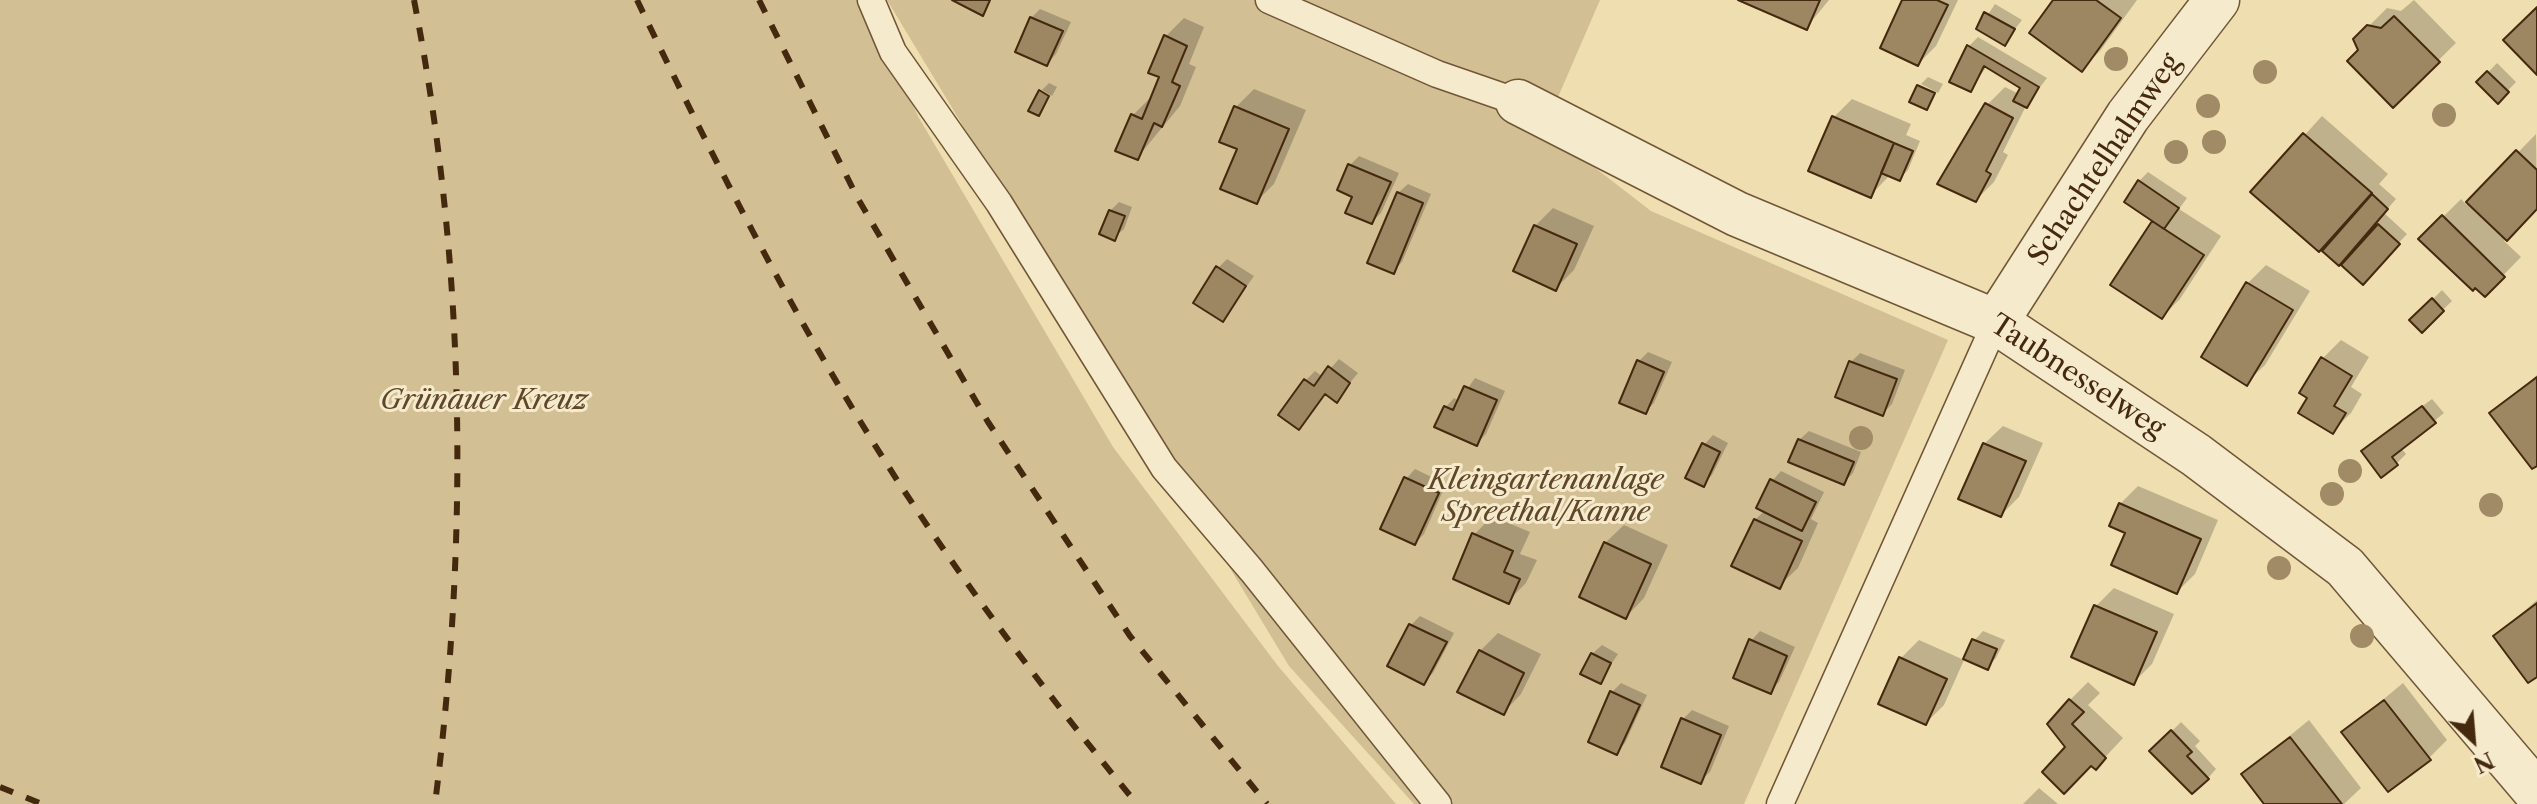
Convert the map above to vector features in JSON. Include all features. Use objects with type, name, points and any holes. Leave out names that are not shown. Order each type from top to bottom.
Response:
[{"type":"street","name":"Schachtelhalmweg","points":[[1996,322],[2128,116],[2217,0]]},
{"type":"street","name":"Taubnesselweg","points":[[1518,102],[1737,214],[1996,322],[2196,455],[2345,567],[2537,793]]},
{"type":"lane","points":[[871,0],[893,52],[999,203],[1164,468],[1252,571],[1438,804]]},
{"type":"lane","points":[[1269,0],[1437,74],[1518,102]]},
{"type":"lane","points":[[1780,804],[1996,322]]},
{"type":"green space","name":"Grünauer Kreuz","points":[[0,0],[862,0],[919,118],[1113,447],[1278,666],[1396,804],[0,804]]},
{"type":"green space","name":"Kleingartenanlage Spreethal/Kanne","points":[[887,0],[1600,0],[1555,104],[1510,102],[1651,211],[1948,340],[1744,804],[1414,804],[1289,666]]},
{"type":"building","points":[[952,0],[990,0],[983,16]]},
{"type":"building","points":[[1738,0],[1820,0],[1807,30]]},
{"type":"building","points":[[1902,0],[1937,0],[1948,5],[1918,66],[1880,48]]},
{"type":"building","points":[[2053,0],[2096,0],[2121,18],[2082,72],[2029,33]]},
{"type":"building","points":[[2537,7],[2537,75],[2503,40]]},
{"type":"building","points":[[1984,12],[2015,29],[2005,46],[1976,29]]},
{"type":"building","points":[[2394,16],[2440,62],[2393,108],[2347,61],[2358,50],[2353,39],[2367,25],[2381,28]]},
{"type":"building","points":[[1030,17],[1063,31],[1047,66],[1015,52]]},
{"type":"building","points":[[1164,35],[1187,46],[1172,82],[1180,86],[1162,127],[1154,123],[1138,160],[1115,151],[1131,114],[1142,119],[1159,77],[1148,73]]},
{"type":"building","points":[[1967,45],[2039,87],[2027,108],[2013,101],[2020,88],[1984,66],[1971,92],[1949,82]]},
{"type":"building","points":[[2487,71],[2509,92],[2498,104],[2476,82]]},
{"type":"building","points":[[1917,85],[1935,93],[1927,110],[1909,102]]},
{"type":"building","points":[[1039,90],[1049,96],[1039,116],[1028,111]]},
{"type":"building","points":[[1985,103],[2013,118],[1986,171],[1991,174],[1976,202],[1937,184]]},
{"type":"building","points":[[1234,106],[1289,129],[1257,204],[1220,189],[1237,149],[1219,142]]},
{"type":"building","points":[[1832,116],[1894,143],[1871,198],[1808,171]]},
{"type":"building","points":[[2303,133],[2372,193],[2319,252],[2250,192]]},
{"type":"building","points":[[1894,143],[1913,151],[1900,181],[1881,173]]},
{"type":"building","points":[[2516,150],[2537,170],[2537,209],[2507,241],[2466,202]]},
{"type":"building","points":[[1348,164],[1391,182],[1372,224],[1345,213],[1352,197],[1337,190]]},
{"type":"building","points":[[2138,180],[2179,208],[2164,229],[2124,202]]},
{"type":"building","points":[[1397,192],[1423,203],[1394,274],[1367,263]]},
{"type":"building","points":[[2372,194],[2388,209],[2339,266],[2322,251]]},
{"type":"building","points":[[1109,210],[1125,216],[1115,241],[1099,234]]},
{"type":"building","points":[[2442,215],[2505,277],[2485,297],[2475,288],[2473,291],[2418,239]]},
{"type":"building","points":[[2152,221],[2204,255],[2162,319],[2110,285]]},
{"type":"building","points":[[2378,224],[2400,244],[2363,285],[2341,265]]},
{"type":"building","points":[[1534,225],[1577,244],[1556,291],[1513,271]]},
{"type":"building","points":[[1216,266],[1246,286],[1223,322],[1193,303]]},
{"type":"building","points":[[2246,282],[2293,310],[2247,386],[2201,357]]},
{"type":"building","points":[[2432,298],[2444,311],[2422,333],[2409,320]]},
{"type":"building","points":[[2321,357],[2352,376],[2334,406],[2346,413],[2333,434],[2298,413],[2307,398],[2299,393]]},
{"type":"building","points":[[1637,360],[1664,372],[1646,414],[1619,403]]},
{"type":"building","points":[[1849,361],[1897,379],[1883,416],[1835,397]]},
{"type":"building","points":[[1328,366],[1350,383],[1337,403],[1325,394],[1299,430],[1278,415],[1304,379],[1314,386]]},
{"type":"building","points":[[2537,377],[2537,466],[2532,469],[2489,413]]},
{"type":"building","points":[[1464,386],[1497,400],[1477,446],[1434,427],[1444,406],[1453,410]]},
{"type":"building","points":[[2422,406],[2436,423],[2392,457],[2398,465],[2381,478],[2361,451]]},
{"type":"building","points":[[1798,439],[1854,462],[1844,485],[1788,462]]},
{"type":"building","points":[[1702,443],[1720,452],[1704,487],[1685,478]]},
{"type":"building","points":[[1983,443],[2026,461],[2001,517],[1958,499]]},
{"type":"building","points":[[1404,477],[1439,493],[1415,545],[1380,529]]},
{"type":"building","points":[[1770,479],[1816,502],[1802,531],[1756,508]]},
{"type":"building","points":[[2119,503],[2201,539],[2177,594],[2111,565],[2125,533],[2109,526]]},
{"type":"building","points":[[1754,519],[1802,541],[1780,589],[1731,566]]},
{"type":"building","points":[[1472,533],[1513,551],[1504,572],[1520,579],[1509,604],[1453,579]]},
{"type":"building","points":[[1604,542],[1651,564],[1626,619],[1579,597]]},
{"type":"building","points":[[2537,603],[2537,677],[2528,683],[2493,636]]},
{"type":"building","points":[[2094,605],[2157,632],[2134,685],[2071,657]]},
{"type":"building","points":[[1409,624],[1447,642],[1424,685],[1387,666]]},
{"type":"building","points":[[1749,639],[1787,656],[1771,694],[1733,678]]},
{"type":"building","points":[[1972,639],[1997,649],[1988,670],[1963,659]]},
{"type":"building","points":[[1479,650],[1524,673],[1504,715],[1457,692]]},
{"type":"building","points":[[1591,653],[1611,663],[1601,684],[1580,674]]},
{"type":"building","points":[[1899,657],[1947,679],[1926,725],[1878,704]]},
{"type":"building","points":[[1610,691],[1640,705],[1617,755],[1588,742]]},
{"type":"building","points":[[2069,699],[2084,712],[2072,724],[2106,758],[2096,770],[2091,766],[2064,794],[2042,772],[2065,747],[2047,724]]},
{"type":"building","points":[[2384,700],[2431,760],[2388,792],[2341,732]]},
{"type":"building","points":[[1681,718],[1721,735],[1701,784],[1661,767]]},
{"type":"building","points":[[2171,730],[2192,752],[2187,756],[2209,779],[2192,794],[2149,751]]},
{"type":"building","points":[[2290,737],[2342,804],[2264,804],[2241,774]]},
{"type":"railway","points":[[414,0],[444,200],[457,401],[453,602],[435,804]]},
{"type":"railway","points":[[637,0],[760,246],[827,366],[899,483],[984,607],[1137,804]]},
{"type":"railway","points":[[759,0],[857,197],[988,422],[1130,636],[1267,804]]},
{"type":"railway","points":[[0,787],[42,804]]}]
